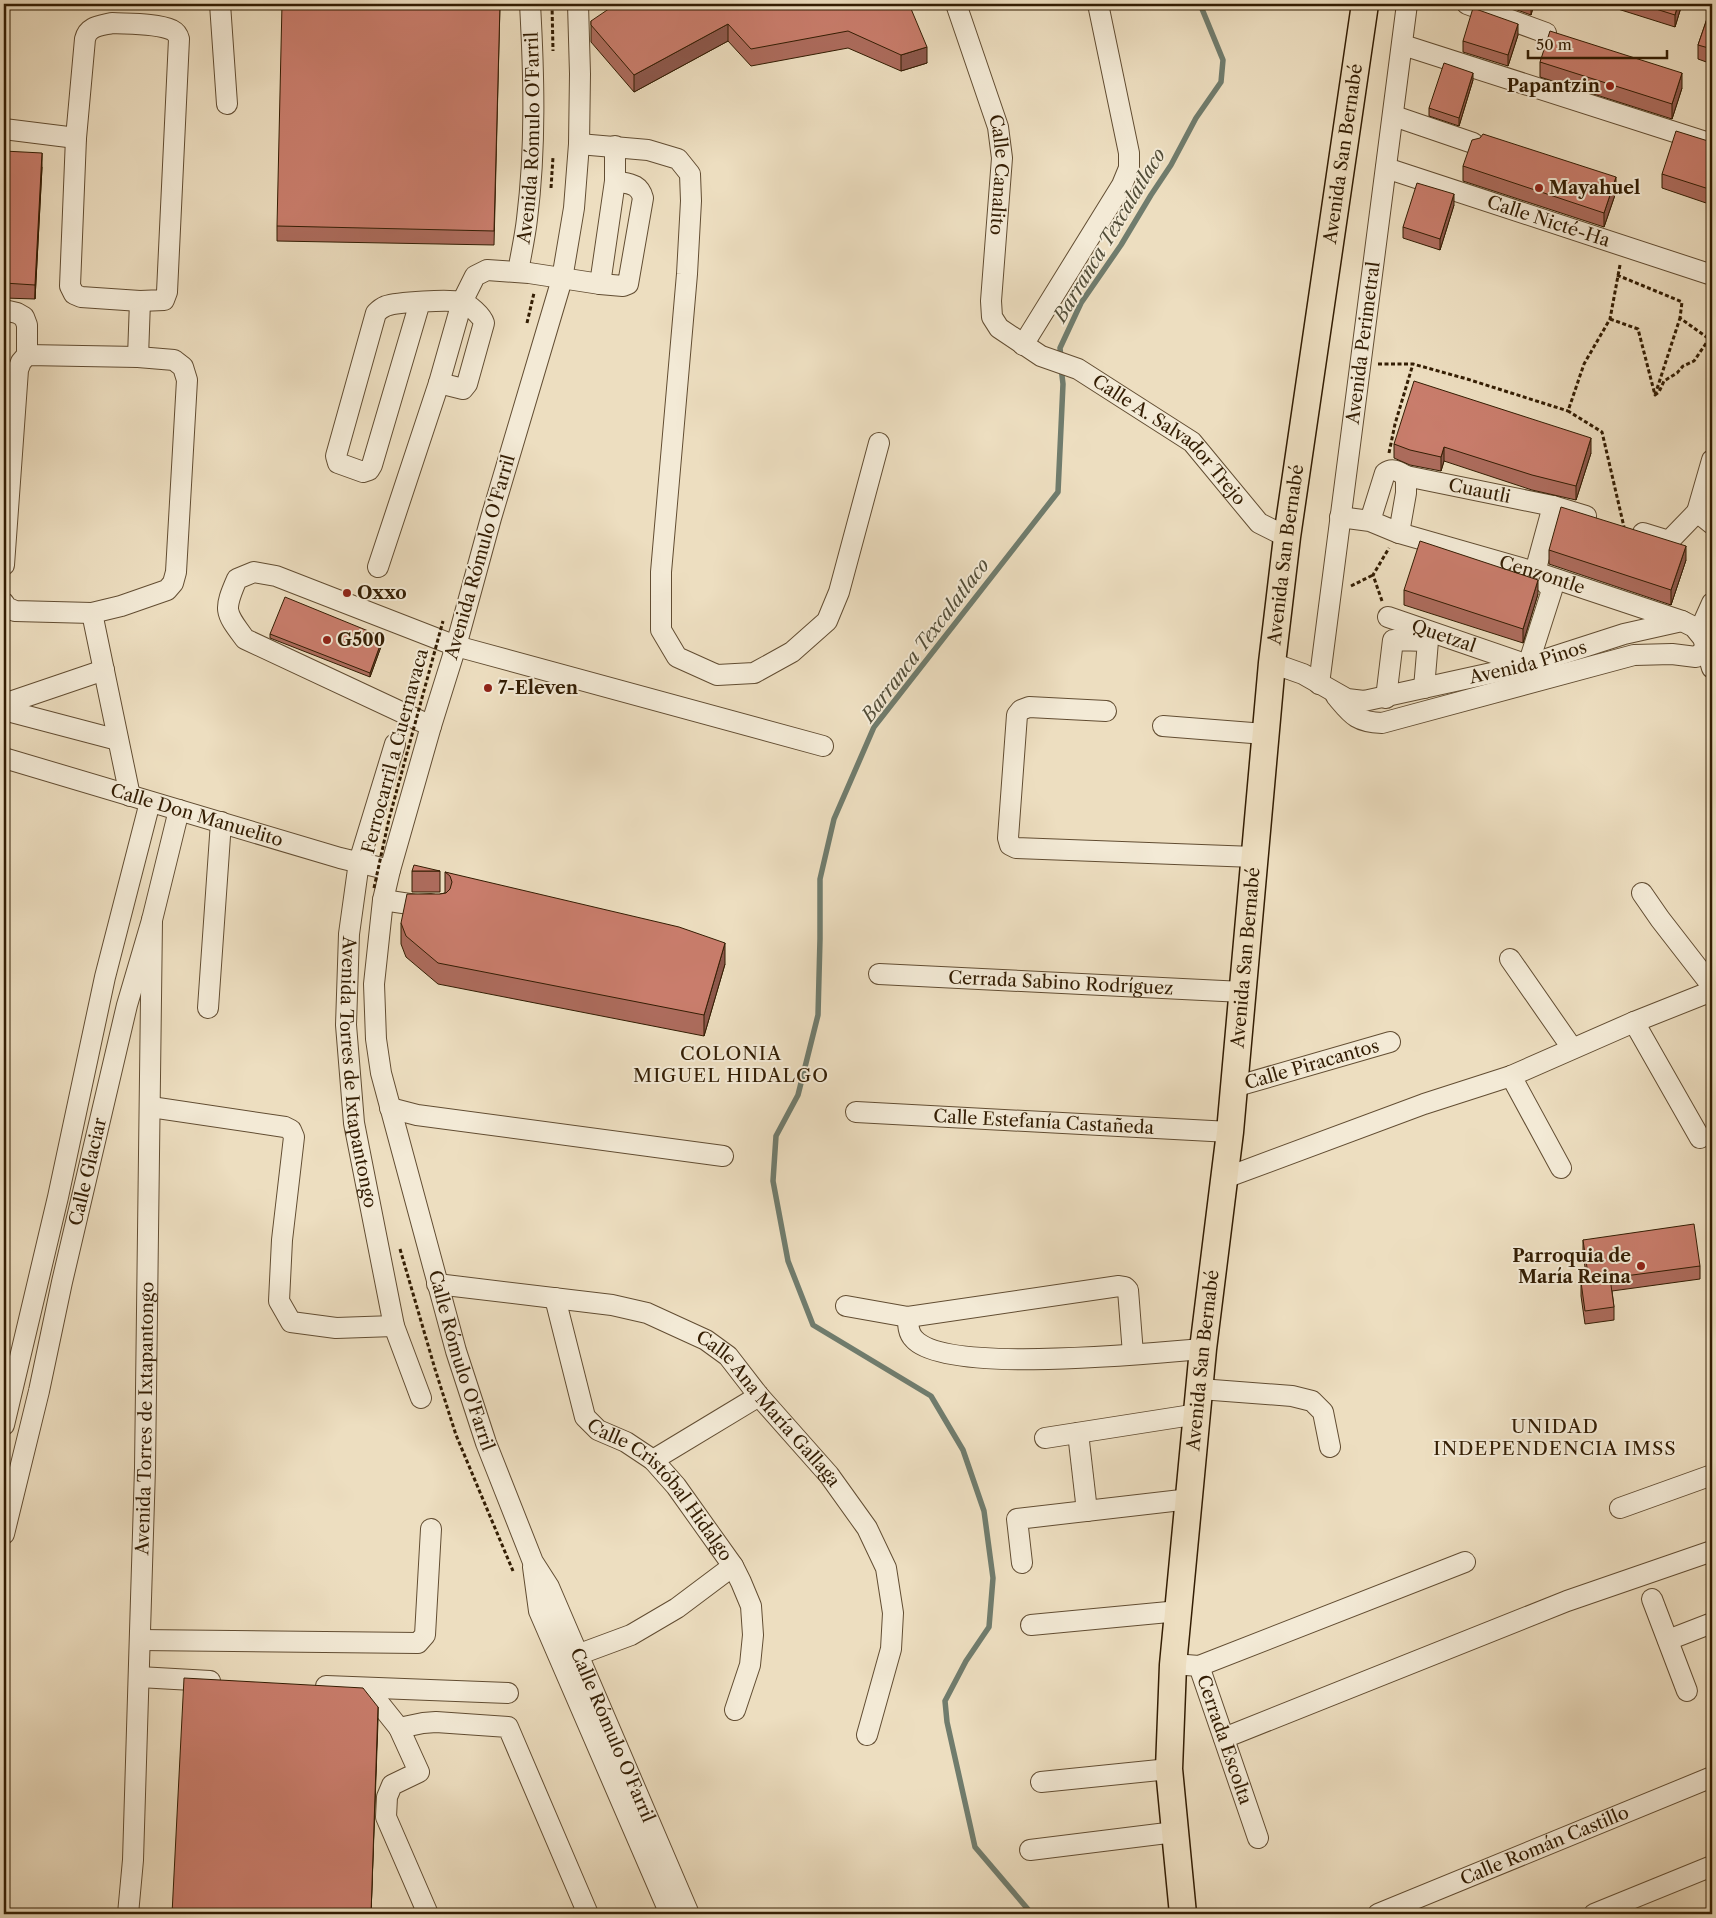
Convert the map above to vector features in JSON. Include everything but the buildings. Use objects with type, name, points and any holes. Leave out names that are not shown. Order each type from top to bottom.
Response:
[{"type":"main road","name":"Avenida San Bernabé","points":[[1183,1914],[1169,1769],[1173,1665],[1203,1349],[1230,1132],[1272,663],[1287,537],[1365,4]]},
{"type":"street","points":[[220,4],[227,104]]},
{"type":"street","name":"Avenida Rómulo O'Farril","points":[[518,272],[527,219],[534,114],[530,4]]},
{"type":"street","name":"Avenida Rómulo O'Farril","points":[[390,1108],[381,1073],[376,1039],[374,984],[379,894],[390,870],[456,646],[490,518],[562,279],[574,208],[579,144],[578,4]]},
{"type":"street","name":"Calle Canalito","points":[[956,4],[998,127],[1002,158],[992,317],[999,328],[1041,356]]},
{"type":"street","points":[[1023,345],[1122,185],[1129,168],[1129,153],[1098,4]]},
{"type":"street","name":"Avenida Perimetral","points":[[1327,688],[1340,517],[1408,4]]},
{"type":"street","points":[[1467,4],[1546,33]]},
{"type":"street","points":[[112,23],[154,26],[172,30],[180,39],[167,292],[164,300],[140,301],[81,297],[74,294],[70,286],[76,138],[87,32],[92,28],[112,23]]},
{"type":"street","points":[[1403,45],[1712,144]]},
{"type":"street","points":[[1394,116],[1473,143]]},
{"type":"street","points":[[4,129],[76,138]]},
{"type":"street","points":[[579,144],[648,150],[678,159],[690,174],[691,201],[687,274],[661,572],[661,630],[677,658],[717,675],[754,673],[792,652],[827,621],[839,592],[879,443]]},
{"type":"street","points":[[600,284],[615,181],[615,146]]},
{"type":"street","name":"Calle Nicté-Ha","points":[[1386,168],[1712,275]]},
{"type":"street","points":[[378,567],[439,383],[462,302],[475,276],[487,270],[518,272],[600,284],[623,286],[628,284],[643,198],[641,190],[636,186],[615,181]]},
{"type":"street","points":[[138,357],[140,301]]},
{"type":"street","points":[[420,302],[372,465],[369,470],[363,472],[338,463],[336,456],[376,313],[382,308],[388,305],[420,302],[462,302],[483,318],[484,323],[467,384],[463,389],[457,389],[439,383]]},
{"type":"street","points":[[4,310],[24,317],[27,325],[28,355]]},
{"type":"street","points":[[4,565],[18,370],[21,362],[28,355],[138,357],[174,360],[183,368],[186,380],[176,572],[173,582],[167,590],[121,606],[92,612],[15,611],[6,607],[4,602]]},
{"type":"street","name":"Calle A. Salvador Trejo","points":[[1041,356],[1078,368],[1192,442],[1259,523],[1287,537]]},
{"type":"street","points":[[1712,460],[1697,512],[1712,524]]},
{"type":"street","name":"Cuautli","points":[[1385,473],[1389,470],[1394,470],[1406,476],[1553,506],[1669,541],[1697,512]]},
{"type":"street","points":[[1370,521],[1385,473]]},
{"type":"street","points":[[1399,532],[1406,493],[1406,476]]},
{"type":"street","points":[[1528,665],[1552,590],[1535,572],[1553,506]]},
{"type":"street","name":"Cenzontle","points":[[1340,517],[1370,521],[1399,532],[1535,572],[1700,642]]},
{"type":"street","points":[[431,726],[245,639],[228,615],[229,598],[237,579],[254,572],[276,576],[456,646],[823,746]]},
{"type":"street","points":[[1700,642],[1712,603]]},
{"type":"street","points":[[92,612],[130,796]]},
{"type":"street","name":"Quetzal","points":[[1388,617],[1528,665]]},
{"type":"street","name":"Avenida Pinos","points":[[1272,663],[1303,674],[1355,701],[1386,698],[1528,665],[1624,634],[1700,642],[1696,657],[1672,654],[1634,655],[1382,723],[1366,723],[1352,714],[1327,688]]},
{"type":"street","points":[[1386,698],[1393,640],[1428,641],[1424,688]]},
{"type":"street","points":[[4,704],[104,670]]},
{"type":"street","points":[[1106,711],[1029,707],[1021,710],[1017,715],[1008,838],[1010,846],[1016,848],[1254,857]]},
{"type":"street","points":[[4,710],[118,740]]},
{"type":"street","points":[[1163,726],[1266,734]]},
{"type":"street","name":"Avenida Torres de Ixtapantongo","points":[[395,744],[359,862],[348,934],[346,1026],[354,1123],[394,1326],[421,1398]]},
{"type":"street","name":"Calle Don Manuelito","points":[[4,758],[150,802],[390,870]]},
{"type":"street","name":"Calle Glaciar","points":[[4,1425],[58,1197],[105,976],[150,802]]},
{"type":"street","name":"Calle Glaciar","points":[[4,1534],[39,1391],[62,1282],[127,1004],[152,920],[180,810]]},
{"type":"street","points":[[208,1008],[221,822]]},
{"type":"street","points":[[1642,893],[1712,986]]},
{"type":"street","points":[[379,894],[416,905],[440,904]]},
{"type":"street","name":"Avenida Torres de Ixtapantongo","points":[[128,1914],[133,1860],[146,1468],[152,920]]},
{"type":"street","points":[[1510,959],[1572,1048]]},
{"type":"street","name":"Cerrada Sabino Rodríguez","points":[[879,974],[1243,992]]},
{"type":"street","points":[[1224,1178],[1414,1107],[1511,1076],[1572,1048],[1712,991]]},
{"type":"street","points":[[1634,1022],[1700,1138]]},
{"type":"street","name":"Calle Piracantos","points":[[1234,1087],[1390,1042]]},
{"type":"street","points":[[1511,1076],[1560,1168]]},
{"type":"street","points":[[151,1107],[285,1127],[291,1130],[294,1137],[282,1240],[279,1301],[291,1322],[336,1328],[394,1326]]},
{"type":"street","points":[[390,1108],[416,1115],[723,1156]]},
{"type":"street","name":"Calle Rómulo O'Farril","points":[[390,1108],[456,1351],[486,1443],[533,1562],[549,1587],[689,1914]]},
{"type":"street","name":"Calle Estefanía Castañeda","points":[[856,1112],[1230,1132]]},
{"type":"street","name":"Calle Ana María Gallaga","points":[[437,1284],[612,1305],[647,1313],[706,1340],[728,1356],[759,1396],[829,1475],[867,1528],[886,1568],[893,1613],[891,1650],[867,1735]]},
{"type":"street","points":[[846,1306],[908,1318],[1119,1286],[1125,1287],[1128,1290],[1133,1354]]},
{"type":"street","name":"Calle Cristóbal Hidalgo","points":[[555,1298],[585,1417],[598,1430],[626,1442],[653,1460],[676,1486],[733,1566],[750,1606],[753,1635],[750,1665],[735,1710]]},
{"type":"street","points":[[908,1318],[909,1332],[914,1340],[928,1348],[952,1354],[1004,1360],[1051,1360],[1203,1349]]},
{"type":"street","points":[[653,1460],[759,1396]]},
{"type":"street","points":[[1045,1438],[1078,1433],[1199,1402],[1292,1396],[1312,1401],[1323,1412],[1330,1447]]},
{"type":"street","points":[[1078,1433],[1087,1511]]},
{"type":"street","points":[[1620,1508],[1712,1475]]},
{"type":"street","points":[[1022,1563],[1017,1519],[1190,1499]]},
{"type":"street","points":[[140,1640],[418,1643],[425,1636],[431,1529]]},
{"type":"street","points":[[1224,1738],[1567,1601],[1712,1550]]},
{"type":"street","points":[[533,1562],[539,1611],[670,1914]]},
{"type":"street","points":[[1199,1666],[1465,1562]]},
{"type":"street","points":[[577,1655],[631,1635],[677,1608],[733,1566]]},
{"type":"street","points":[[1652,1599],[1687,1691]]},
{"type":"street","points":[[1030,1625],[1179,1611]]},
{"type":"street","points":[[1668,1640],[1712,1623]]},
{"type":"street","name":"Cerrada Escolta","points":[[1173,1665],[1199,1666],[1258,1838]]},
{"type":"street","points":[[139,1678],[228,1682]]},
{"type":"street","points":[[308,1685],[508,1693]]},
{"type":"street","points":[[367,1688],[399,1728],[419,1772],[392,1785],[387,1797],[386,1817],[428,1914]]},
{"type":"street","points":[[399,1728],[436,1722],[508,1727],[588,1914]]},
{"type":"street","points":[[1042,1782],[1169,1769]]},
{"type":"street","name":"Calle Román Castillo","points":[[1378,1914],[1712,1777]]},
{"type":"street","points":[[1030,1850],[1175,1832]]},
{"type":"street","points":[[1594,1914],[1613,1910],[1712,1866]]},
{"type":"path","points":[[1568,411],[1584,364],[1610,319],[1617,274],[1626,246]]},
{"type":"path","points":[[1617,274],[1682,302],[1680,318],[1655,395]]},
{"type":"path","points":[[1655,395],[1660,392],[1664,381],[1694,361],[1711,340],[1680,318]]},
{"type":"path","points":[[1610,319],[1638,329],[1655,395]]},
{"type":"path","points":[[1361,364],[1413,364],[1467,379],[1568,411],[1602,432],[1615,524]]},
{"type":"path","points":[[1385,473],[1395,424],[1413,364]]},
{"type":"path","points":[[1388,617],[1373,575],[1399,532]]},
{"type":"path","name":"Ferrocarril a Cuernavaca","points":[[379,894],[389,820],[443,621]]},
{"type":"waterway","name":"Barranca Texcalatlaco","points":[[1061,358],[1060,348],[1081,303],[1121,245],[1171,165],[1196,118],[1221,82],[1223,60],[1200,4]]},
{"type":"waterway","name":"Barranca Texcalatlaco","points":[[1032,1914],[975,1847],[947,1722],[945,1701],[966,1661],[989,1627],[993,1578],[984,1511],[963,1450],[931,1396],[813,1325],[788,1261],[773,1181],[776,1136],[798,1095],[818,1015],[820,879],[834,819],[874,727],[1058,492],[1063,384],[1061,367]]},
{"type":"place","name":"Papantzin","points":[[1610,86]]},
{"type":"place","name":"Mayahuel","points":[[1539,188]]},
{"type":"place","name":"Oxxo","points":[[347,593]]},
{"type":"place","name":"G500","points":[[327,640]]},
{"type":"place","name":"7-Eleven","points":[[488,688]]},
{"type":"place","name":"Parroquia de María Reina","points":[[1641,1266]]},
{"type":"district","name":"COLONIA MIGUEL HIDALGO","points":[[731,1064]]},
{"type":"district","name":"UNIDAD INDEPENDENCIA IMSS","points":[[1555,1437]]}]
